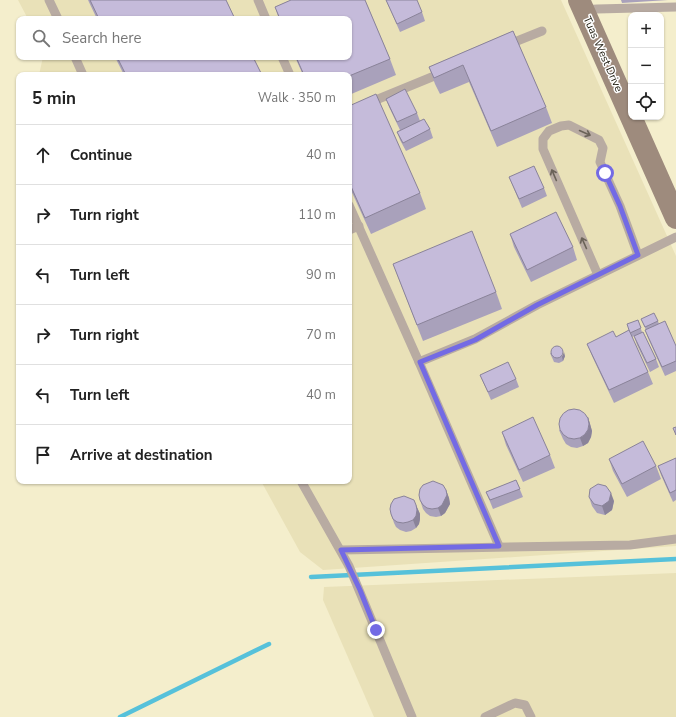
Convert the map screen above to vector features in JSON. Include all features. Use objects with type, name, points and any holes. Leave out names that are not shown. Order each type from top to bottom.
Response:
[{"type":"main road","name":"Tuas West Drive","points":[[588,5],[628,78]]},
{"type":"main road","name":"Tuas West Drive","points":[[588,5],[676,218]]},
{"type":"main road","points":[[647,120],[676,184]]},
{"type":"lane","points":[[49,0],[57,16]]},
{"type":"lane","points":[[258,0],[265,16]]},
{"type":"lane","points":[[588,5],[676,7]]},
{"type":"lane","points":[[498,49],[542,31]]},
{"type":"lane","points":[[76,60],[82,72]]},
{"type":"lane","points":[[283,60],[289,72]]},
{"type":"lane","points":[[352,110],[454,67]]},
{"type":"lane","points":[[598,275],[543,149],[543,139],[549,131],[561,126],[569,125],[599,140],[603,148],[600,162],[620,206],[638,255]]},
{"type":"lane","points":[[352,212],[420,362],[499,546]]},
{"type":"lane","points":[[352,229],[359,226]]},
{"type":"lane","points":[[420,362],[475,340],[537,305],[676,237]]},
{"type":"lane","points":[[303,484],[349,566],[412,717]]},
{"type":"lane","points":[[341,550],[499,546],[630,545],[676,539]]},
{"type":"lane","points":[[485,717],[516,703],[525,705],[531,717]]},
{"type":"shaded area","points":[[18,0],[561,0],[676,256],[676,546],[323,570],[300,552],[263,484],[352,484],[352,72],[40,72],[42,60],[352,60],[352,16],[26,16]]},
{"type":"shaded area","points":[[676,573],[676,717],[374,717],[323,600],[324,587]]},
{"type":"building","points":[[90,0],[226,0],[234,16],[98,16]]},
{"type":"building","points":[[291,0],[365,0],[390,59],[352,75],[352,72],[303,72],[297,60],[352,60],[352,16],[279,16],[275,7]]},
{"type":"building","points":[[386,0],[417,0],[422,12],[397,24]]},
{"type":"building","points":[[513,31],[546,107],[491,131],[463,65],[434,78],[429,67]]},
{"type":"building","points":[[118,60],[254,60],[260,72],[124,72]]},
{"type":"building","points":[[405,89],[417,113],[397,122],[386,99]]},
{"type":"building","points":[[376,94],[420,193],[365,218],[352,189],[352,105]]},
{"type":"building","points":[[424,119],[430,129],[403,143],[397,132]]},
{"type":"building","points":[[534,166],[544,188],[519,199],[509,177]]},
{"type":"building","points":[[556,212],[573,247],[527,270],[510,234]]},
{"type":"building","points":[[472,231],[496,292],[417,325],[393,264]]},
{"type":"building","points":[[654,313],[658,321],[645,327],[641,319]]},
{"type":"building","points":[[638,320],[641,328],[630,333],[627,324]]},
{"type":"building","points":[[665,321],[676,346],[676,361],[662,367],[645,330]]},
{"type":"building","points":[[629,330],[648,372],[609,390],[587,344],[613,331],[616,337]]},
{"type":"building","points":[[643,332],[656,359],[647,363],[634,336]]},
{"type":"building","points":[[559,346],[562,347],[562,357],[555,358],[552,357],[551,350],[552,347]]},
{"type":"building","points":[[508,362],[516,379],[488,392],[480,375]]},
{"type":"building","points":[[574,409],[585,413],[589,424],[585,435],[574,439],[563,435],[559,424],[563,413]]},
{"type":"building","points":[[533,417],[550,455],[519,470],[502,432]]},
{"type":"building","points":[[676,427],[676,435],[673,428]]},
{"type":"building","points":[[643,441],[656,466],[622,484],[609,459]]},
{"type":"building","points":[[676,458],[676,490],[670,493],[658,466]]},
{"type":"building","points":[[516,480],[520,489],[490,500],[486,492]]},
{"type":"building","points":[[433,481],[443,485],[447,495],[442,505],[438,508],[432,509],[423,505],[419,495],[420,489],[423,485]]},
{"type":"building","points":[[598,484],[606,486],[611,493],[609,501],[602,506],[594,504],[589,497],[590,489]]},
{"type":"building","points":[[404,496],[414,500],[417,510],[416,516],[413,520],[403,523],[397,522],[393,519],[390,509],[394,499]]},
{"type":"waterway","points":[[311,577],[676,559]]},
{"type":"waterway","points":[[120,717],[269,644]]},
{"type":"route","points":[[376,630],[360,590],[341,550],[499,546],[420,362],[475,340],[537,305],[638,255],[620,206],[605,173]]}]
